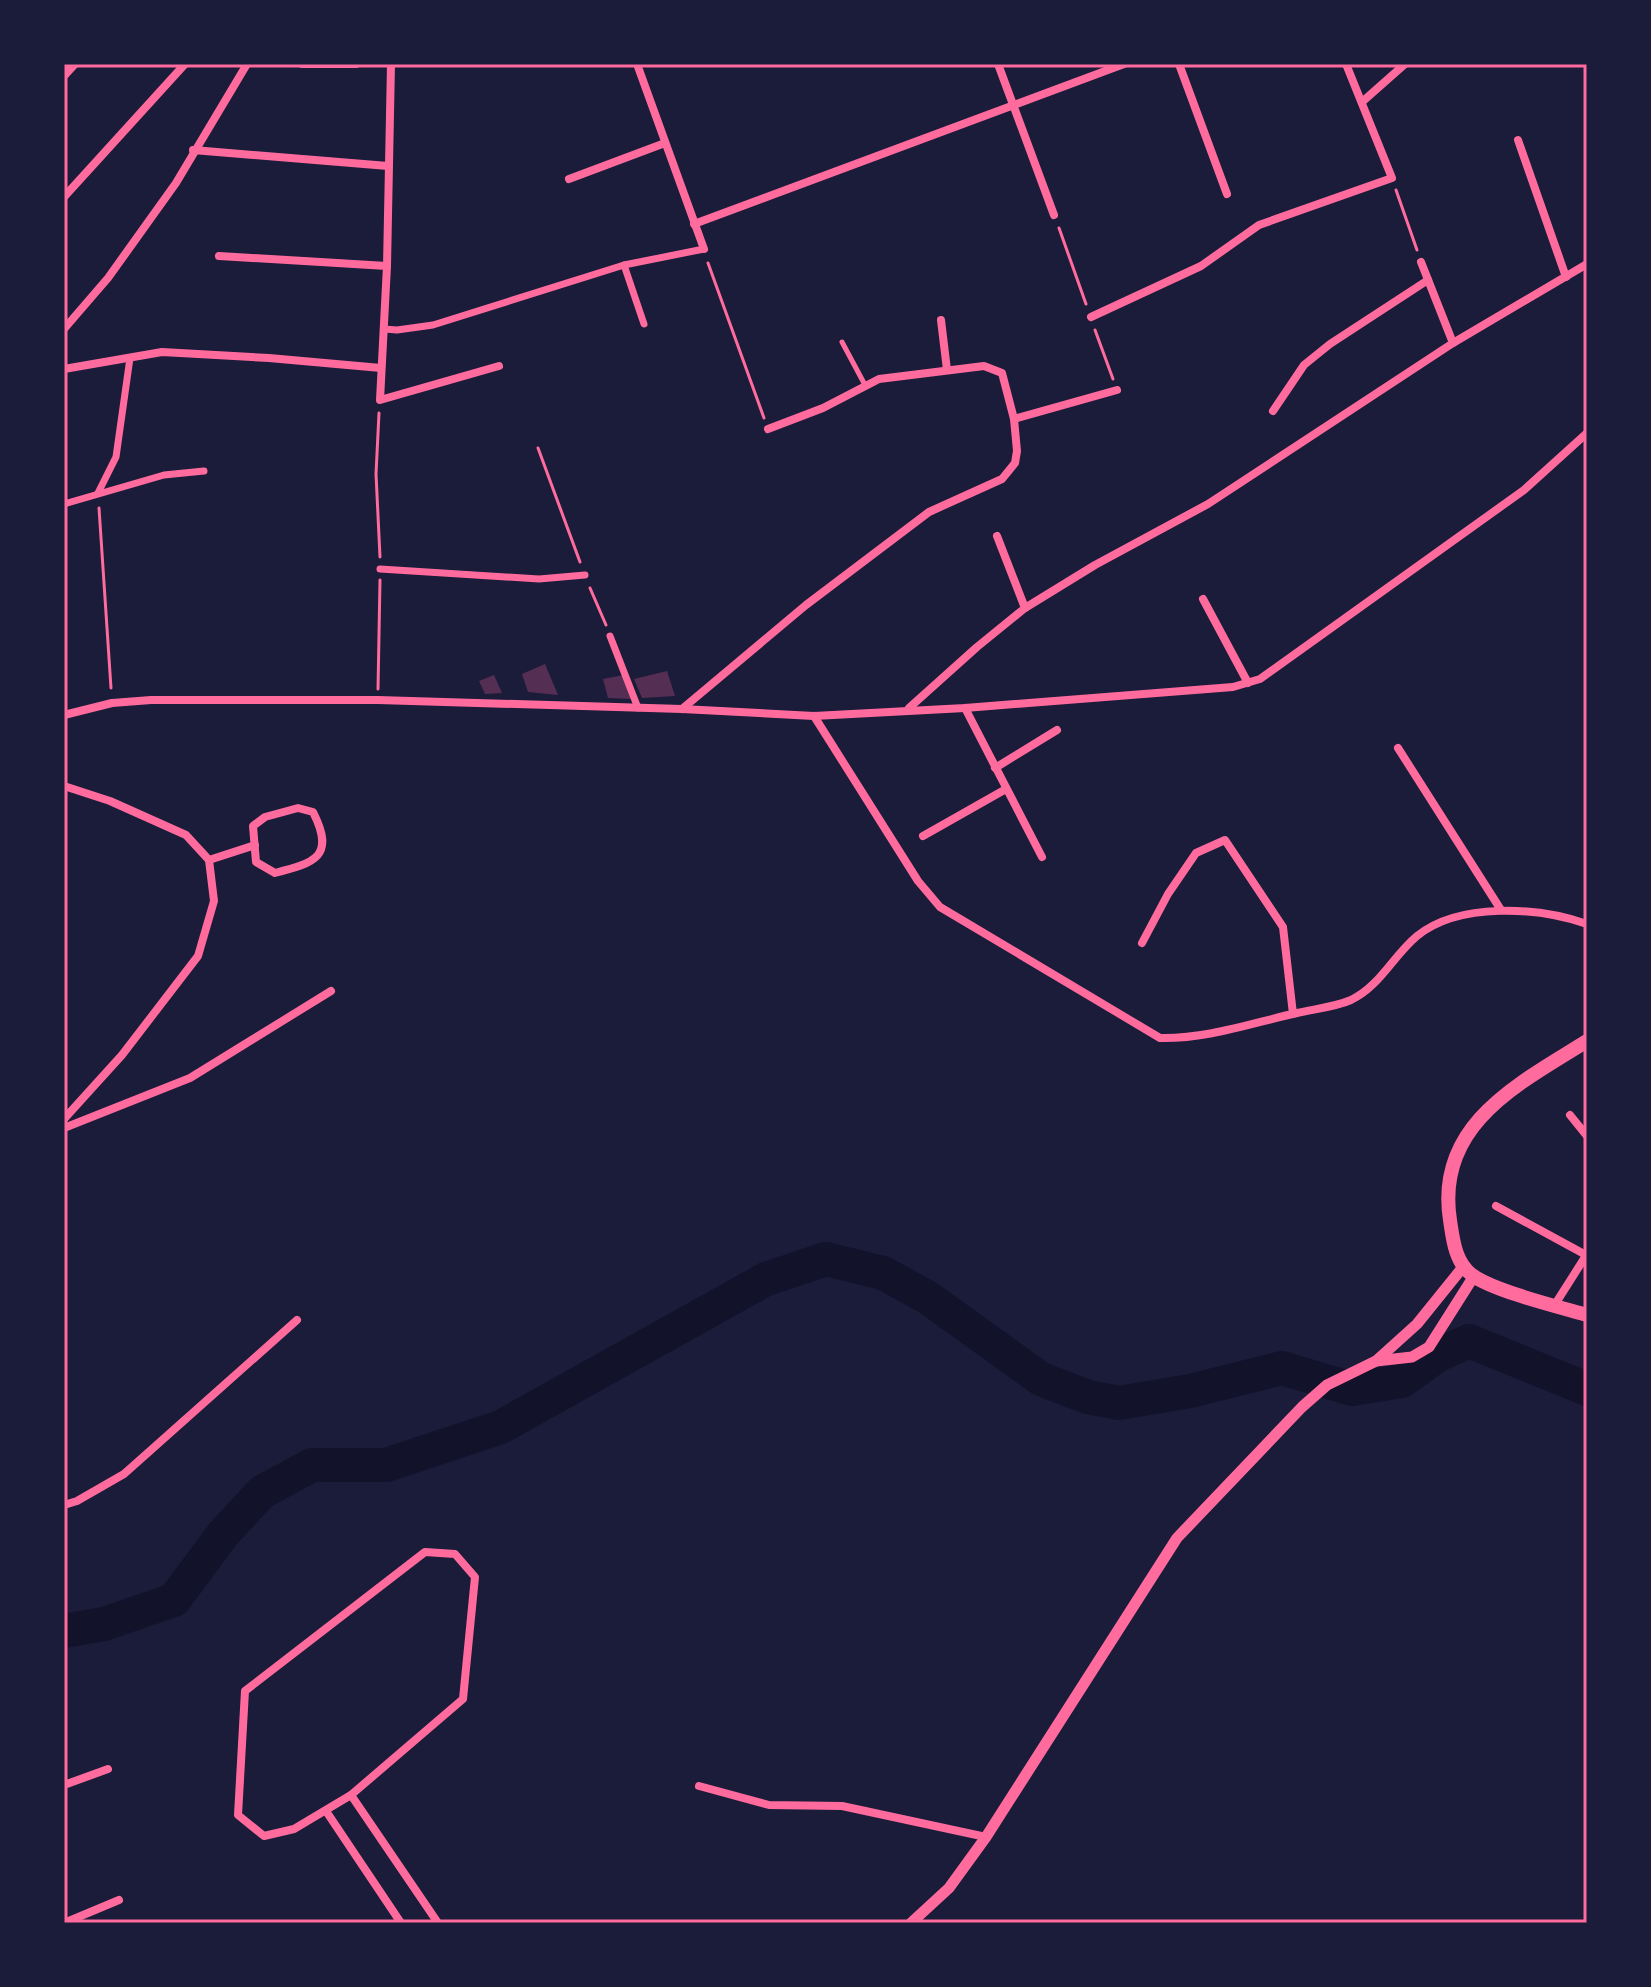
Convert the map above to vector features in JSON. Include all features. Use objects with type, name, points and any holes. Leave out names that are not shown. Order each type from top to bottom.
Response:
[{"type":"main road","points":[[1587,1041],[1521,1082],[1472,1124],[1455,1155],[1448,1191],[1452,1234],[1469,1272],[1554,1306],[1587,1315]]},
{"type":"street","points":[[64,76],[75,64]]},
{"type":"street","points":[[64,197],[185,64]]},
{"type":"street","points":[[64,329],[89,302],[176,183],[247,64]]},
{"type":"street","points":[[302,64],[356,64]]},
{"type":"street","points":[[391,64],[387,266],[380,400],[499,366]]},
{"type":"street","points":[[384,329],[433,325],[624,265],[704,249],[637,64]]},
{"type":"street","points":[[998,64],[1054,215]]},
{"type":"street","points":[[694,224],[1124,64]]},
{"type":"street","points":[[1179,64],[1227,194]]},
{"type":"street","points":[[1091,317],[1201,266],[1259,225],[1392,178],[1346,64]]},
{"type":"street","points":[[1362,102],[1405,64]]},
{"type":"street","points":[[1518,140],[1566,277]]},
{"type":"street","points":[[569,179],[665,143]]},
{"type":"street","points":[[193,150],[388,166]]},
{"type":"street","points":[[219,256],[387,266]]},
{"type":"street","points":[[1421,262],[1453,343]]},
{"type":"street","points":[[909,709],[1025,608],[1095,565],[1208,504],[1453,343],[1587,264]]},
{"type":"street","points":[[624,265],[644,324]]},
{"type":"street","points":[[1273,411],[1312,358],[1428,280]]},
{"type":"street","points":[[941,320],[947,370]]},
{"type":"street","points":[[64,369],[162,352],[381,368]]},
{"type":"street","points":[[98,493],[116,457],[130,358]]},
{"type":"street","points":[[682,709],[806,605],[929,512],[1002,479],[1015,463],[1017,451],[1014,419],[1002,373],[984,366],[879,379],[823,408],[768,429]]},
{"type":"street","points":[[1014,419],[1117,390]]},
{"type":"street","points":[[64,715],[112,703],[151,700],[378,700],[814,716],[965,708],[1233,687],[1260,679],[1524,490],[1587,433]]},
{"type":"street","points":[[64,504],[164,475],[204,471]]},
{"type":"street","points":[[997,536],[1025,608]]},
{"type":"street","points":[[380,569],[539,579],[585,575]]},
{"type":"street","points":[[1203,599],[1248,683]]},
{"type":"street","points":[[610,636],[638,708]]},
{"type":"street","points":[[965,708],[1042,857]]},
{"type":"street","points":[[814,716],[918,881],[940,907],[1160,1038],[1190,1038],[1350,1000],[1375,983],[1416,937],[1443,920],[1501,910],[1568,917],[1587,924]]},
{"type":"street","points":[[995,768],[1057,730]]},
{"type":"street","points":[[1398,748],[1501,910]]},
{"type":"street","points":[[64,786],[110,801],[186,835],[209,860],[214,901],[198,956],[122,1055],[64,1119]]},
{"type":"street","points":[[923,836],[1006,789]]},
{"type":"street","points":[[298,808],[313,812],[324,833],[320,853],[309,864],[275,873],[256,862],[255,845],[253,826],[265,817],[298,808]]},
{"type":"street","points":[[1142,943],[1168,894],[1196,853],[1225,840],[1283,927],[1293,1014]]},
{"type":"street","points":[[209,860],[255,845]]},
{"type":"street","points":[[64,1128],[190,1078],[331,991]]},
{"type":"street","points":[[1570,1115],[1587,1136]]},
{"type":"street","points":[[1496,1206],[1586,1255],[1554,1306]]},
{"type":"street","points":[[1376,1361],[1412,1357],[1429,1347],[1469,1272]]},
{"type":"street","points":[[911,1923],[949,1888],[986,1837],[1177,1538],[1302,1407],[1327,1385],[1376,1361],[1469,1272]]},
{"type":"street","points":[[64,1505],[77,1501],[124,1474],[297,1320]]},
{"type":"street","points":[[425,1552],[455,1554],[475,1577],[463,1699],[351,1795],[326,1811],[294,1829],[264,1836],[238,1815],[245,1691],[425,1552]]},
{"type":"street","points":[[64,1785],[108,1769]]},
{"type":"street","points":[[699,1786],[769,1805],[842,1806],[986,1837]]},
{"type":"street","points":[[351,1795],[438,1923]]},
{"type":"street","points":[[326,1811],[401,1923]]},
{"type":"street","points":[[64,1923],[119,1900]]},
{"type":"lane","points":[[842,342],[866,386]]},
{"type":"path","points":[[1392,178],[1421,262]]},
{"type":"path","points":[[704,249],[768,429]]},
{"type":"path","points":[[378,700],[380,569],[376,474],[380,400]]},
{"type":"path","points":[[538,448],[610,636]]},
{"type":"path","points":[[98,493],[112,703]]},
{"type":"building","points":[[545,664],[558,695],[528,692],[522,674]]},
{"type":"building","points":[[667,671],[675,696],[642,698],[634,679]]},
{"type":"building","points":[[494,675],[502,693],[485,694],[479,681]]},
{"type":"building","points":[[624,675],[631,699],[608,698],[603,679]]},
{"type":"waterway","points":[[64,1631],[104,1624],[174,1600],[223,1534],[262,1492],[312,1465],[386,1465],[501,1427],[766,1279],[826,1259],[883,1273],[927,1297],[1041,1379],[1088,1397],[1119,1403],[1190,1391],[1282,1368],[1352,1389],[1402,1381],[1438,1355],[1469,1341],[1587,1389]]}]
